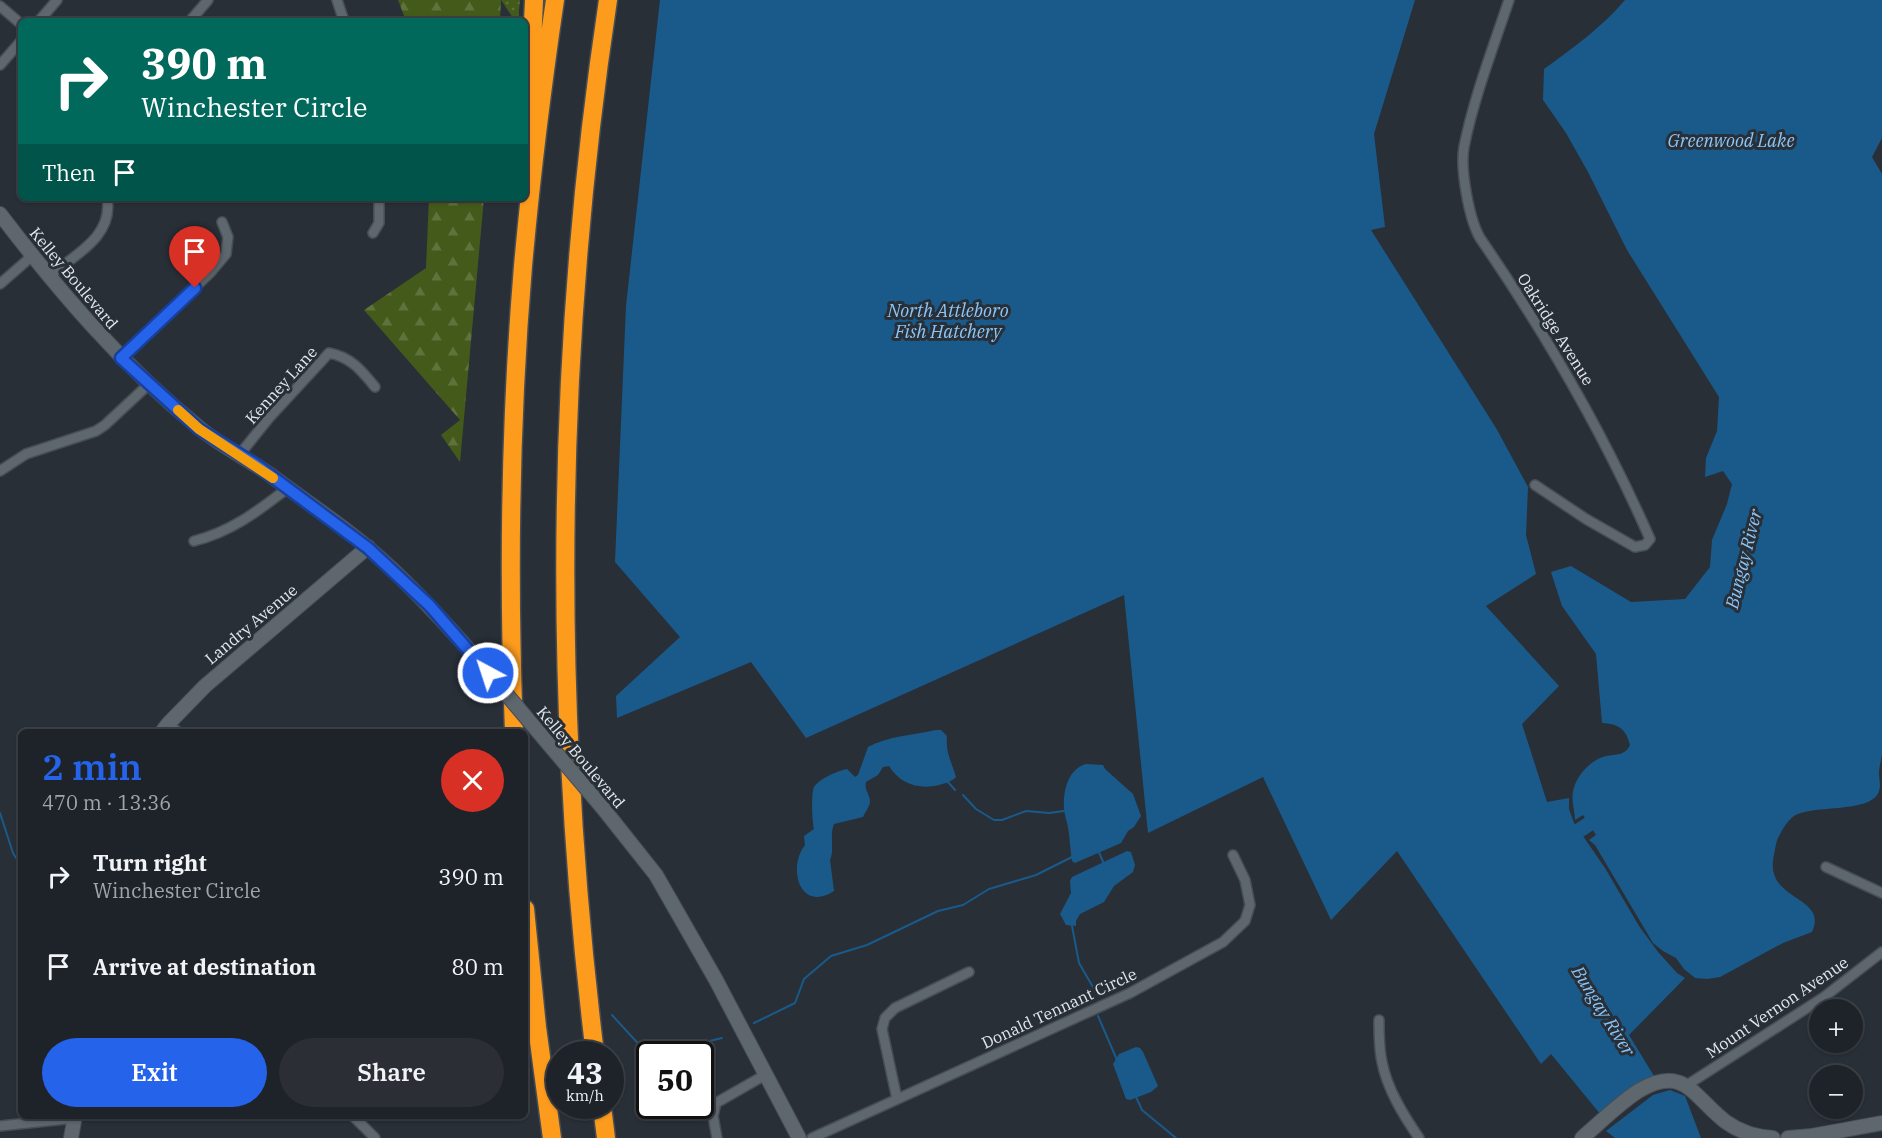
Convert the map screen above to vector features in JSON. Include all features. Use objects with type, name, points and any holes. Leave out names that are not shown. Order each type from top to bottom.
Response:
[{"type":"highway","points":[[528,145],[534,0]]},
{"type":"highway","points":[[523,266],[535,146],[555,0]]},
{"type":"highway","points":[[594,1041],[569,781],[564,540],[569,388],[577,266],[589,145],[608,0]]},
{"type":"highway","points":[[514,729],[511,602],[512,480],[526,201]]},
{"type":"highway","points":[[528,938],[552,1138]]},
{"type":"highway","points":[[604,1119],[606,1138]]},
{"type":"main road","name":"Kelley Boulevard","points":[[0,214],[75,308],[121,358],[199,429],[240,454],[368,548],[430,606],[469,650],[602,807],[656,875],[716,980],[799,1138]]},
{"type":"main road","name":"Landry Avenue","points":[[170,729],[205,686],[368,548]]},
{"type":"main road","points":[[1582,1138],[1627,1099],[1648,1086],[1666,1081],[1677,1081],[1687,1085],[1721,1118],[1733,1126],[1752,1135],[1773,1138]]},
{"type":"main road","points":[[71,1138],[75,1119]]},
{"type":"main road","points":[[1788,1138],[1882,1124]]},
{"type":"street","points":[[42,18],[57,0]]},
{"type":"street","points":[[193,18],[208,0]]},
{"type":"street","points":[[337,0],[343,18]]},
{"type":"street","name":"Oakridge Avenue","points":[[1509,0],[1464,150],[1469,213],[1473,227],[1569,376],[1603,439],[1650,539],[1645,545],[1635,547],[1586,519],[1535,485]]},
{"type":"street","points":[[0,6],[18,21]]},
{"type":"street","points":[[0,65],[18,44]]},
{"type":"street","points":[[49,276],[100,234],[109,214],[107,201]]},
{"type":"street","points":[[373,232],[379,223],[380,201]]},
{"type":"street","points":[[121,358],[210,273],[226,254],[228,237],[222,222]]},
{"type":"street","points":[[0,284],[32,256]]},
{"type":"street","name":"Kenney Lane","points":[[240,454],[269,418],[329,353],[341,355],[357,364],[375,387]]},
{"type":"street","points":[[0,471],[26,454],[96,431],[149,384]]},
{"type":"street","points":[[194,541],[212,537],[251,517],[288,488]]},
{"type":"street","name":"Donald Tennant Circle","points":[[812,1138],[1130,993],[1224,942],[1245,921],[1250,905],[1245,880],[1233,855]]},
{"type":"street","points":[[1826,867],[1882,893]]},
{"type":"street","name":"Mount Vernon Avenue","points":[[1687,1085],[1824,997],[1882,952]]},
{"type":"street","points":[[897,1100],[883,1035],[885,1018],[895,1008],[969,972]]},
{"type":"street","points":[[1379,1020],[1380,1051],[1384,1073],[1419,1138]]},
{"type":"street","points":[[717,1138],[713,1116],[716,1103],[765,1075]]},
{"type":"street","points":[[0,1126],[58,1119]]},
{"type":"street","points":[[355,1119],[375,1138]]},
{"type":"green space","points":[[398,0],[501,0],[500,18],[405,18]]},
{"type":"green space","points":[[501,0],[520,0],[518,18],[513,18]]},
{"type":"green space","points":[[429,201],[484,201],[460,462],[441,435],[460,420],[364,310],[426,268]]},
{"type":"water","name":"North Attleboro Fish Hatchery","points":[[660,0],[1415,0],[1374,134],[1385,227],[1371,230],[1496,428],[1528,487],[1526,535],[1536,574],[1486,606],[1559,686],[1522,724],[1547,802],[1569,798],[1569,809],[1574,823],[1605,868],[1639,926],[1658,952],[1677,973],[1685,978],[1629,1035],[1654,1076],[1601,1115],[1551,1054],[1541,1064],[1397,851],[1331,920],[1263,777],[1148,833],[1124,595],[806,738],[751,662],[617,718],[616,696],[680,637],[615,562],[626,306]]},
{"type":"water","name":"Greenwood Lake","points":[[1625,0],[1882,0],[1882,138],[1872,157],[1882,174],[1882,755],[1879,771],[1880,789],[1874,798],[1865,803],[1803,812],[1794,816],[1778,838],[1773,870],[1778,882],[1812,911],[1815,920],[1812,932],[1783,943],[1720,977],[1707,979],[1695,978],[1676,958],[1653,943],[1595,845],[1589,840],[1596,835],[1583,815],[1575,820],[1574,786],[1580,775],[1600,758],[1623,753],[1630,745],[1621,728],[1602,723],[1596,654],[1562,606],[1551,572],[1571,566],[1631,602],[1685,599],[1710,567],[1712,540],[1727,504],[1732,484],[1723,471],[1705,477],[1706,458],[1717,431],[1719,397],[1627,250],[1588,172],[1566,133],[1543,100],[1544,69],[1596,29]]},
{"type":"water","points":[[941,730],[947,736],[948,752],[956,777],[939,785],[924,787],[904,781],[889,766],[883,767],[878,775],[866,782],[870,802],[863,817],[834,824],[830,860],[834,891],[822,896],[813,896],[805,892],[797,875],[797,865],[805,845],[804,836],[814,829],[812,795],[816,784],[833,773],[847,769],[855,777],[858,775],[868,747],[876,743]]},
{"type":"water","points":[[1086,764],[1103,765],[1133,794],[1141,816],[1121,843],[1075,863],[1072,861],[1069,831],[1064,813],[1064,795],[1071,776]]},
{"type":"water","points":[[1127,851],[1131,852],[1135,865],[1133,872],[1114,886],[1104,902],[1080,914],[1076,926],[1066,925],[1060,914],[1071,893],[1072,877]]},
{"type":"water","points":[[1136,1047],[1143,1052],[1158,1086],[1151,1092],[1130,1100],[1126,1099],[1113,1064],[1119,1054]]},
{"type":"water","points":[[1670,1090],[1685,1096],[1701,1138],[1615,1138],[1606,1131],[1653,1095]]},
{"type":"waterway","points":[[948,782],[955,790]]},
{"type":"waterway","points":[[963,795],[976,809],[994,820],[1002,820],[1026,811],[1049,813],[1064,811]]},
{"type":"waterway","points":[[0,813],[13,853],[18,861]]},
{"type":"waterway","name":"Bungay River","points":[[1563,841],[1589,824]]},
{"type":"waterway","points":[[1098,850],[1104,864]]},
{"type":"waterway","points":[[754,1023],[795,1003],[804,979],[831,956],[867,945],[938,911],[963,905],[989,889],[1036,875],[1072,857]]},
{"type":"waterway","points":[[1072,926],[1079,963],[1097,994]]},
{"type":"waterway","points":[[612,1015],[645,1051],[660,1053],[722,1038]]},
{"type":"waterway","points":[[1098,1016],[1117,1060]]},
{"type":"waterway","points":[[1136,1097],[1142,1110],[1176,1138]]},
{"type":"slow traffic","points":[[178,410],[199,429],[273,478]]},
{"type":"route","points":[[195,288],[121,358],[199,429],[255,464],[368,548],[430,606],[488,673]]}]
